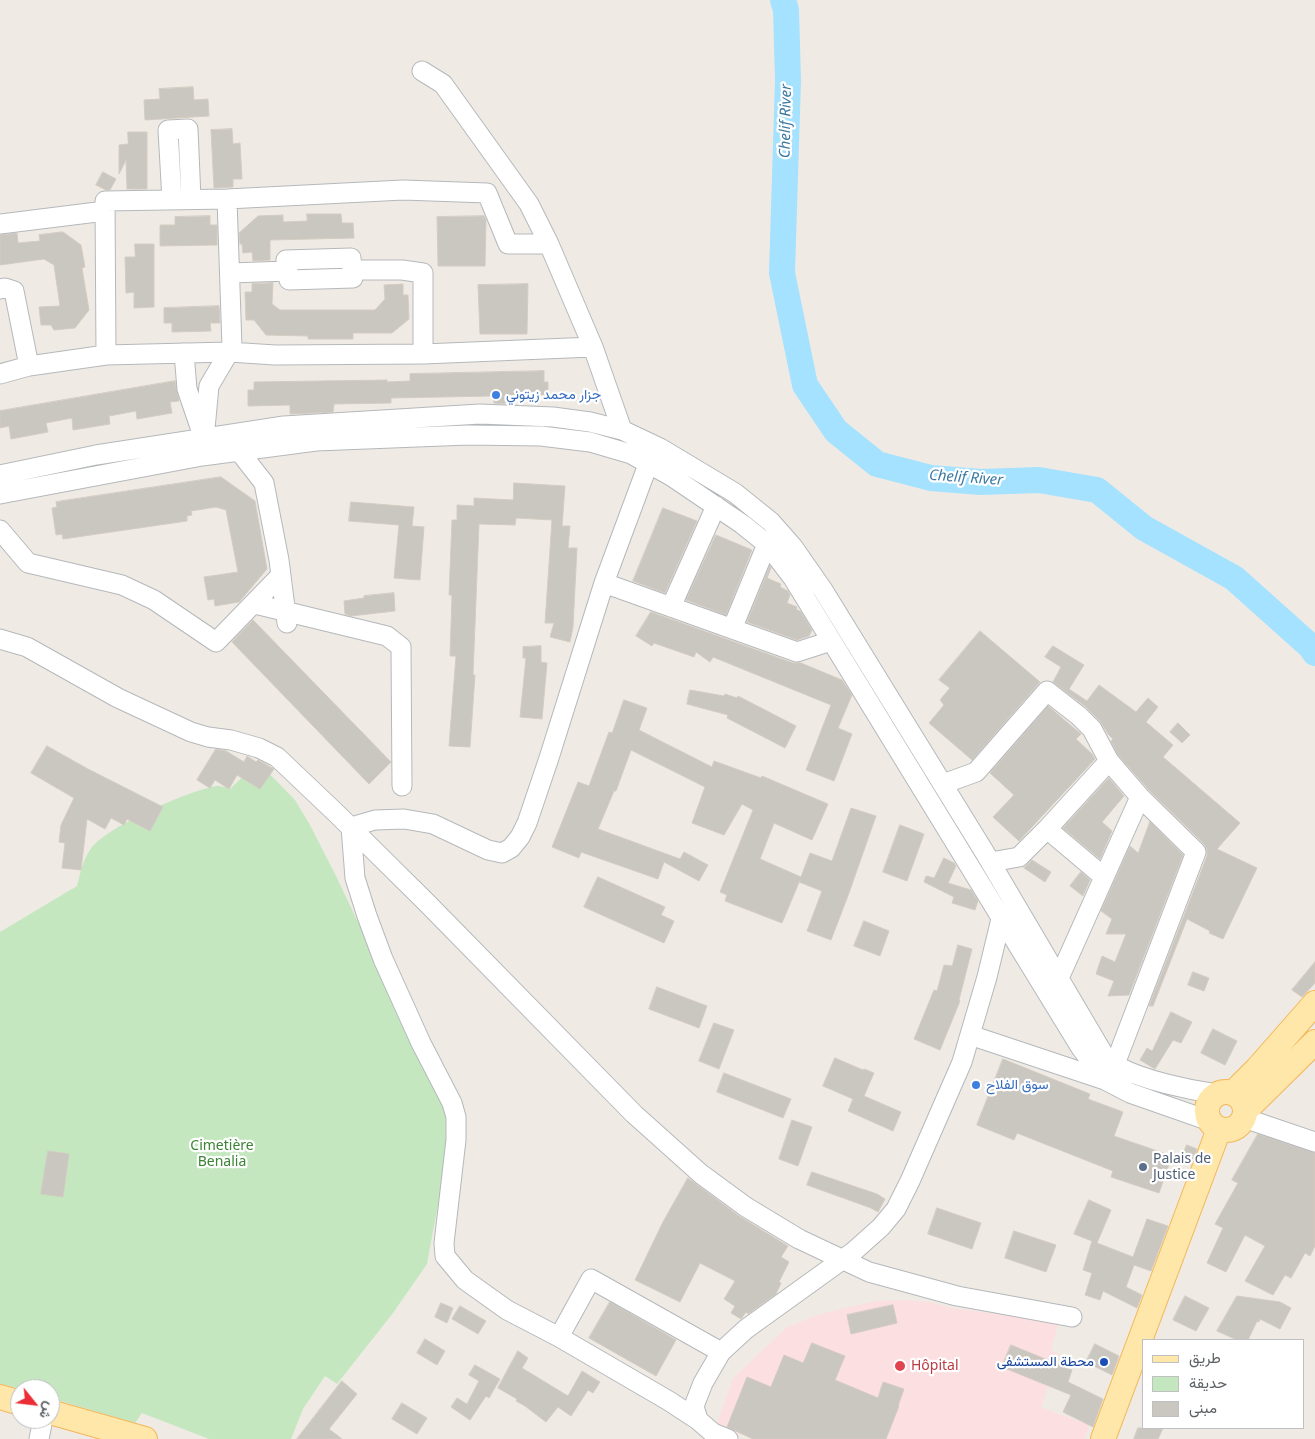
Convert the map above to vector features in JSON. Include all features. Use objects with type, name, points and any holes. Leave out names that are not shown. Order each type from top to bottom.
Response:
[{"type":"main road","points":[[1235,1104],[1211,1098],[1207,1108],[1207,1115],[1214,1125],[1232,1129],[1238,1126],[1235,1104],[1257,1069],[1315,1003]]},
{"type":"main road","points":[[1235,1104],[1315,1042]]},
{"type":"main road","points":[[1102,1439],[1214,1125]]},
{"type":"main road","points":[[60,1415],[144,1439]]},
{"type":"street","points":[[422,71],[443,84],[529,204],[549,244],[593,347],[622,430]]},
{"type":"street","points":[[172,200],[168,130],[188,129],[191,200]]},
{"type":"street","points":[[106,355],[105,201],[227,199],[403,190],[487,193],[508,244],[549,244]]},
{"type":"street","points":[[206,447],[210,386],[232,346],[227,199]]},
{"type":"street","points":[[0,224],[105,211]]},
{"type":"street","points":[[230,273],[288,271],[286,260],[351,258],[352,270],[424,272],[423,354]]},
{"type":"street","points":[[0,289],[5,288],[14,292],[29,366]]},
{"type":"street","points":[[0,374],[29,366],[106,355],[229,352],[275,355],[423,354],[593,347]]},
{"type":"street","points":[[184,353],[187,390],[206,447]]},
{"type":"street","points":[[0,494],[206,447],[284,426],[480,414],[554,417],[590,422],[622,430],[655,446],[736,493],[771,522],[793,547],[824,590],[943,784],[1104,1055],[1115,1064],[1136,1074],[1235,1104],[1315,1142]]},
{"type":"street","points":[[0,474],[96,456],[206,447],[239,451],[316,441],[468,436],[541,436],[590,442],[631,454],[671,476],[768,544],[793,578],[1081,1048],[1105,1080]]},
{"type":"street","points":[[351,828],[375,820],[404,819],[433,824],[488,850],[502,853],[511,848],[520,838],[527,823],[604,583],[655,446]]},
{"type":"street","points":[[239,451],[264,483],[281,575],[286,618]]},
{"type":"street","points":[[670,607],[716,506]]},
{"type":"street","points":[[0,530],[28,563],[122,585],[154,600],[216,642],[255,604],[281,575]]},
{"type":"street","points":[[732,629],[768,544]]},
{"type":"street","points":[[604,583],[797,652],[832,641]]},
{"type":"street","points":[[255,604],[286,618],[387,636],[401,648],[402,786]]},
{"type":"street","points":[[0,639],[27,648],[118,698],[191,732],[259,748],[277,757],[566,1042],[634,1114],[701,1174],[746,1207],[799,1240],[869,1272],[957,1296],[1072,1317]]},
{"type":"street","points":[[943,784],[976,772],[1047,691],[1080,716],[1092,729],[1108,761],[1140,797],[1196,852],[1115,1064]]},
{"type":"street","points":[[990,862],[1019,857],[1108,761]]},
{"type":"street","points":[[1059,978],[1140,797]]},
{"type":"street","points":[[351,828],[355,878],[370,924],[383,959],[421,1043],[452,1103],[456,1117],[456,1140],[444,1242],[445,1256],[465,1280],[507,1310],[560,1337],[669,1401],[698,1420],[713,1434],[728,1439]]},
{"type":"street","points":[[1047,829],[1104,877]]},
{"type":"street","points":[[698,1420],[694,1406],[703,1383],[721,1352],[746,1329],[842,1260],[881,1227],[896,1209],[962,1062],[987,977],[1001,918]]},
{"type":"street","points":[[970,1035],[1105,1080],[1130,1093],[1214,1125]]},
{"type":"street","points":[[560,1337],[592,1279],[721,1352]]},
{"type":"shaded area","name":"Hôpital","points":[[876,1301],[930,1302],[951,1308],[1059,1322],[1051,1350],[1059,1354],[1041,1407],[1089,1425],[1085,1439],[753,1439],[716,1426],[733,1378],[787,1327],[820,1314]]},
{"type":"green space","name":"Cimetière Benalia","points":[[258,762],[295,800],[337,878],[453,1123],[427,1264],[393,1313],[337,1384],[325,1376],[303,1409],[291,1439],[209,1439],[142,1413],[135,1423],[60,1401],[60,1379],[10,1379],[10,1386],[0,1384],[0,932],[77,886],[90,850],[112,831],[148,811],[203,789],[221,786],[230,789]]},
{"type":"building","points":[[193,87],[194,100],[208,99],[209,116],[145,120],[144,100],[160,99],[159,89]]},
{"type":"building","points":[[232,129],[233,144],[240,143],[242,179],[233,179],[233,187],[214,188],[211,130]]},
{"type":"building","points":[[128,132],[147,132],[147,189],[127,189],[126,160],[119,174],[119,145],[128,144]]},
{"type":"building","points":[[103,172],[116,179],[110,190],[96,185]]},
{"type":"building","points":[[307,214],[341,214],[342,223],[353,223],[354,238],[270,240],[270,260],[253,261],[252,252],[243,253],[239,233],[258,216],[283,215],[283,222],[307,221]]},
{"type":"building","points":[[210,216],[210,225],[217,225],[217,245],[160,246],[160,225],[175,225],[175,217]]},
{"type":"building","points":[[484,216],[486,220],[485,266],[438,266],[437,217]]},
{"type":"building","points":[[63,232],[81,245],[85,267],[82,268],[89,310],[75,328],[54,330],[51,325],[41,325],[39,307],[60,306],[54,265],[44,259],[0,265],[0,235],[17,233],[18,243],[40,241],[39,235]]},
{"type":"building","points":[[135,244],[154,244],[154,307],[134,308],[134,292],[126,293],[125,257],[135,257]]},
{"type":"building","points":[[273,283],[272,304],[280,310],[375,310],[385,299],[384,285],[403,284],[403,295],[408,295],[409,319],[392,333],[353,333],[353,339],[308,339],[308,336],[266,335],[254,320],[246,320],[245,292],[252,292],[252,284]]},
{"type":"building","points":[[528,284],[527,334],[480,334],[478,285]]},
{"type":"building","points":[[219,306],[220,323],[210,323],[211,331],[172,332],[172,323],[164,323],[164,308]]},
{"type":"building","points":[[544,371],[544,382],[548,382],[548,395],[505,395],[505,404],[494,403],[493,396],[391,398],[391,403],[334,404],[333,412],[290,414],[290,405],[248,406],[248,390],[254,390],[254,382],[387,380],[387,382],[410,381],[410,374]]},
{"type":"building","points":[[175,381],[179,401],[170,402],[172,413],[137,419],[136,411],[109,416],[110,424],[73,430],[72,418],[46,423],[48,432],[11,439],[9,426],[0,428],[0,411]]},
{"type":"building","points":[[221,477],[255,501],[267,569],[239,602],[215,606],[214,599],[208,600],[204,577],[238,572],[226,510],[216,507],[191,511],[192,515],[187,516],[187,521],[63,539],[62,534],[56,535],[52,508],[57,507],[56,502]]},
{"type":"building","points":[[514,483],[565,486],[562,526],[570,526],[568,548],[577,548],[573,627],[570,642],[550,637],[554,623],[545,623],[552,520],[516,518],[515,525],[479,524],[473,675],[475,675],[470,747],[449,746],[456,656],[450,656],[452,595],[449,595],[452,520],[457,520],[457,505],[474,506],[474,498],[513,500]]},
{"type":"building","points":[[351,502],[414,507],[412,526],[424,527],[420,580],[394,578],[399,525],[349,521]]},
{"type":"building","points":[[663,508],[697,521],[665,593],[633,581]]},
{"type":"building","points":[[716,535],[752,550],[726,615],[686,600]]},
{"type":"building","points":[[770,566],[767,578],[781,584],[780,587],[788,591],[790,595],[787,603],[797,607],[796,609],[801,612],[812,630],[809,636],[797,640],[747,622]]},
{"type":"building","points":[[394,593],[395,611],[351,616],[345,614],[344,601],[364,598],[364,596]]},
{"type":"building","points":[[651,612],[793,663],[801,663],[842,680],[852,695],[838,728],[852,734],[834,781],[806,770],[831,705],[713,657],[710,662],[696,652],[694,657],[654,643],[652,646],[636,636]]},
{"type":"building","points":[[253,620],[391,762],[369,784],[232,642]]},
{"type":"building","points":[[980,631],[1040,682],[972,760],[929,723],[944,705],[940,700],[950,688],[939,680]]},
{"type":"building","points":[[541,646],[541,662],[547,663],[542,719],[520,717],[526,658],[523,658],[523,647]]},
{"type":"building","points":[[1053,646],[1084,665],[1069,689],[1087,701],[1099,685],[1136,712],[1148,698],[1158,707],[1146,722],[1173,745],[1163,757],[1240,823],[1217,849],[1257,868],[1223,939],[1209,933],[1210,931],[1187,919],[1153,1006],[1149,1006],[1207,856],[1207,849],[1148,789],[1118,755],[1111,741],[1113,739],[1100,721],[1086,707],[1053,682],[1061,667],[1045,657]]},
{"type":"building","points":[[690,690],[724,696],[725,694],[737,698],[738,696],[796,726],[785,748],[727,718],[728,715],[687,704]]},
{"type":"building","points":[[624,700],[647,708],[639,730],[712,767],[714,761],[761,778],[762,776],[828,804],[812,840],[774,823],[760,859],[801,877],[810,853],[832,861],[851,808],[876,816],[831,940],[807,931],[822,891],[799,882],[782,923],[725,901],[727,895],[720,892],[753,810],[742,804],[724,835],[692,823],[705,787],[631,750],[616,791],[614,791],[598,829],[680,859],[684,852],[708,865],[699,881],[664,862],[658,879],[581,852],[579,858],[552,847],[578,782],[589,786],[609,732],[612,733]]},
{"type":"building","points":[[1048,706],[1081,734],[1076,739],[1095,759],[1019,841],[993,817],[1014,795],[990,773]]},
{"type":"building","points":[[1178,723],[1190,735],[1182,743],[1170,732]]},
{"type":"building","points":[[47,746],[163,807],[150,831],[127,819],[124,825],[111,818],[105,829],[87,819],[81,870],[62,868],[65,843],[59,842],[61,825],[74,798],[31,773]]},
{"type":"building","points":[[216,749],[226,751],[244,762],[247,756],[256,762],[258,760],[274,769],[260,789],[237,775],[229,789],[215,780],[210,788],[197,780]]},
{"type":"building","points":[[1109,778],[1124,796],[1102,822],[1112,831],[1100,859],[1063,828]]},
{"type":"building","points":[[1150,822],[1183,855],[1129,995],[1108,996],[1114,981],[1096,974],[1102,956],[1115,962],[1126,934],[1106,934],[1112,919],[1101,911],[1130,846],[1138,853]]},
{"type":"building","points":[[900,825],[924,834],[907,881],[883,872]]},
{"type":"building","points":[[944,858],[956,866],[948,883],[971,890],[978,901],[975,910],[952,903],[954,897],[924,882],[926,876],[934,878]]},
{"type":"building","points":[[1032,860],[1051,872],[1045,882],[1024,868]]},
{"type":"building","points":[[1081,872],[1090,880],[1083,896],[1070,886]]},
{"type":"building","points":[[598,877],[665,907],[661,915],[674,921],[664,943],[584,907]]},
{"type":"building","points":[[864,921],[889,931],[880,956],[854,946]]},
{"type":"building","points":[[958,945],[972,949],[960,1001],[940,1050],[914,1039],[934,990],[937,991],[944,965],[952,966]]},
{"type":"building","points":[[1315,962],[1315,983],[1302,997],[1292,990]]},
{"type":"building","points":[[1193,972],[1209,978],[1204,991],[1188,985]]},
{"type":"building","points":[[657,987],[707,1006],[699,1028],[649,1009]]},
{"type":"building","points":[[1171,1012],[1192,1022],[1181,1043],[1173,1040],[1155,1069],[1140,1060],[1147,1048],[1152,1051]]},
{"type":"building","points":[[714,1023],[734,1030],[719,1069],[699,1061]]},
{"type":"building","points":[[1213,1029],[1237,1041],[1225,1065],[1201,1053]]},
{"type":"building","points":[[835,1058],[874,1073],[864,1096],[901,1112],[893,1131],[848,1111],[853,1099],[823,1086]]},
{"type":"building","points":[[1003,1059],[1090,1094],[1088,1099],[1123,1112],[1114,1136],[1172,1156],[1159,1193],[1111,1177],[1113,1171],[1017,1133],[1014,1140],[977,1125]]},
{"type":"building","points":[[724,1073],[791,1099],[783,1118],[717,1092]]},
{"type":"building","points":[[792,1120],[812,1127],[798,1166],[779,1159]]},
{"type":"building","points":[[1258,1134],[1315,1153],[1315,1246],[1310,1256],[1305,1253],[1291,1278],[1285,1275],[1273,1295],[1245,1281],[1265,1246],[1245,1235],[1226,1272],[1207,1263],[1223,1228],[1215,1224],[1238,1183],[1232,1180]]},
{"type":"building","points":[[1187,1145],[1197,1149],[1191,1165],[1180,1160]]},
{"type":"building","points":[[48,1151],[69,1154],[63,1197],[41,1194]]},
{"type":"building","points":[[812,1172],[877,1194],[885,1199],[878,1212],[807,1185]]},
{"type":"building","points":[[688,1178],[739,1216],[788,1246],[781,1257],[789,1262],[779,1282],[781,1283],[776,1294],[748,1314],[746,1312],[741,1319],[731,1313],[735,1306],[724,1299],[735,1281],[700,1263],[680,1302],[635,1280],[663,1222]]},
{"type":"building","points":[[1089,1200],[1111,1210],[1097,1243],[1133,1257],[1147,1219],[1168,1226],[1151,1271],[1134,1265],[1126,1287],[1142,1295],[1137,1308],[1103,1291],[1100,1300],[1085,1295],[1092,1273],[1083,1270],[1092,1241],[1074,1234]]},
{"type":"building","points":[[937,1208],[981,1223],[972,1249],[928,1234]]},
{"type":"building","points":[[1014,1231],[1056,1245],[1046,1272],[1005,1258]]},
{"type":"building","points":[[1185,1296],[1209,1308],[1196,1331],[1173,1320]]},
{"type":"building","points":[[1237,1296],[1280,1302],[1291,1308],[1280,1329],[1260,1319],[1259,1322],[1257,1321],[1248,1339],[1235,1339],[1217,1331]]},
{"type":"building","points":[[610,1302],[676,1340],[656,1376],[589,1338]]},
{"type":"building","points":[[441,1303],[453,1308],[447,1323],[435,1317]]},
{"type":"building","points":[[893,1305],[897,1323],[851,1334],[847,1315]]},
{"type":"building","points":[[460,1306],[486,1321],[478,1334],[452,1319]]},
{"type":"building","points":[[425,1339],[445,1351],[437,1365],[417,1353]]},
{"type":"building","points":[[812,1343],[845,1356],[835,1380],[878,1398],[883,1382],[904,1389],[886,1439],[753,1439],[727,1427],[747,1377],[771,1387],[784,1355],[803,1363]]},
{"type":"building","points":[[1095,1344],[1119,1356],[1112,1375],[1086,1362]]},
{"type":"building","points":[[1011,1345],[1072,1370],[1068,1382],[1103,1399],[1093,1427],[1063,1412],[1071,1395],[1002,1367]]},
{"type":"building","points":[[518,1351],[528,1358],[522,1368],[568,1396],[582,1371],[600,1382],[593,1393],[588,1390],[571,1416],[558,1407],[546,1422],[516,1401],[517,1399],[498,1388]]},
{"type":"building","points":[[475,1365],[500,1379],[489,1398],[486,1396],[470,1420],[451,1407],[457,1398],[467,1404],[479,1381],[469,1375]]},
{"type":"building","points":[[342,1381],[357,1394],[329,1429],[342,1439],[297,1439]]},
{"type":"building","points":[[402,1403],[427,1418],[417,1434],[392,1419]]},
{"type":"building","points":[[1138,1428],[1163,1429],[1158,1439],[1134,1439]]},
{"type":"waterway","name":"Chelif River","points":[[783,0],[786,10],[788,80],[782,273],[805,385],[836,431],[877,464],[931,478],[981,482],[1039,480],[1097,490],[1144,528],[1234,578],[1310,646],[1315,653]]},
{"type":"place","name":"جزار محمد زيتوني","points":[[496,395]]},
{"type":"place","name":"سوق الفلاح","points":[[976,1085]]},
{"type":"place","name":"Palais de Justice","points":[[1143,1167]]},
{"type":"place","name":"محطة المستشفى","points":[[1104,1362]]},
{"type":"place","name":"Hôpital","points":[[900,1366]]}]
